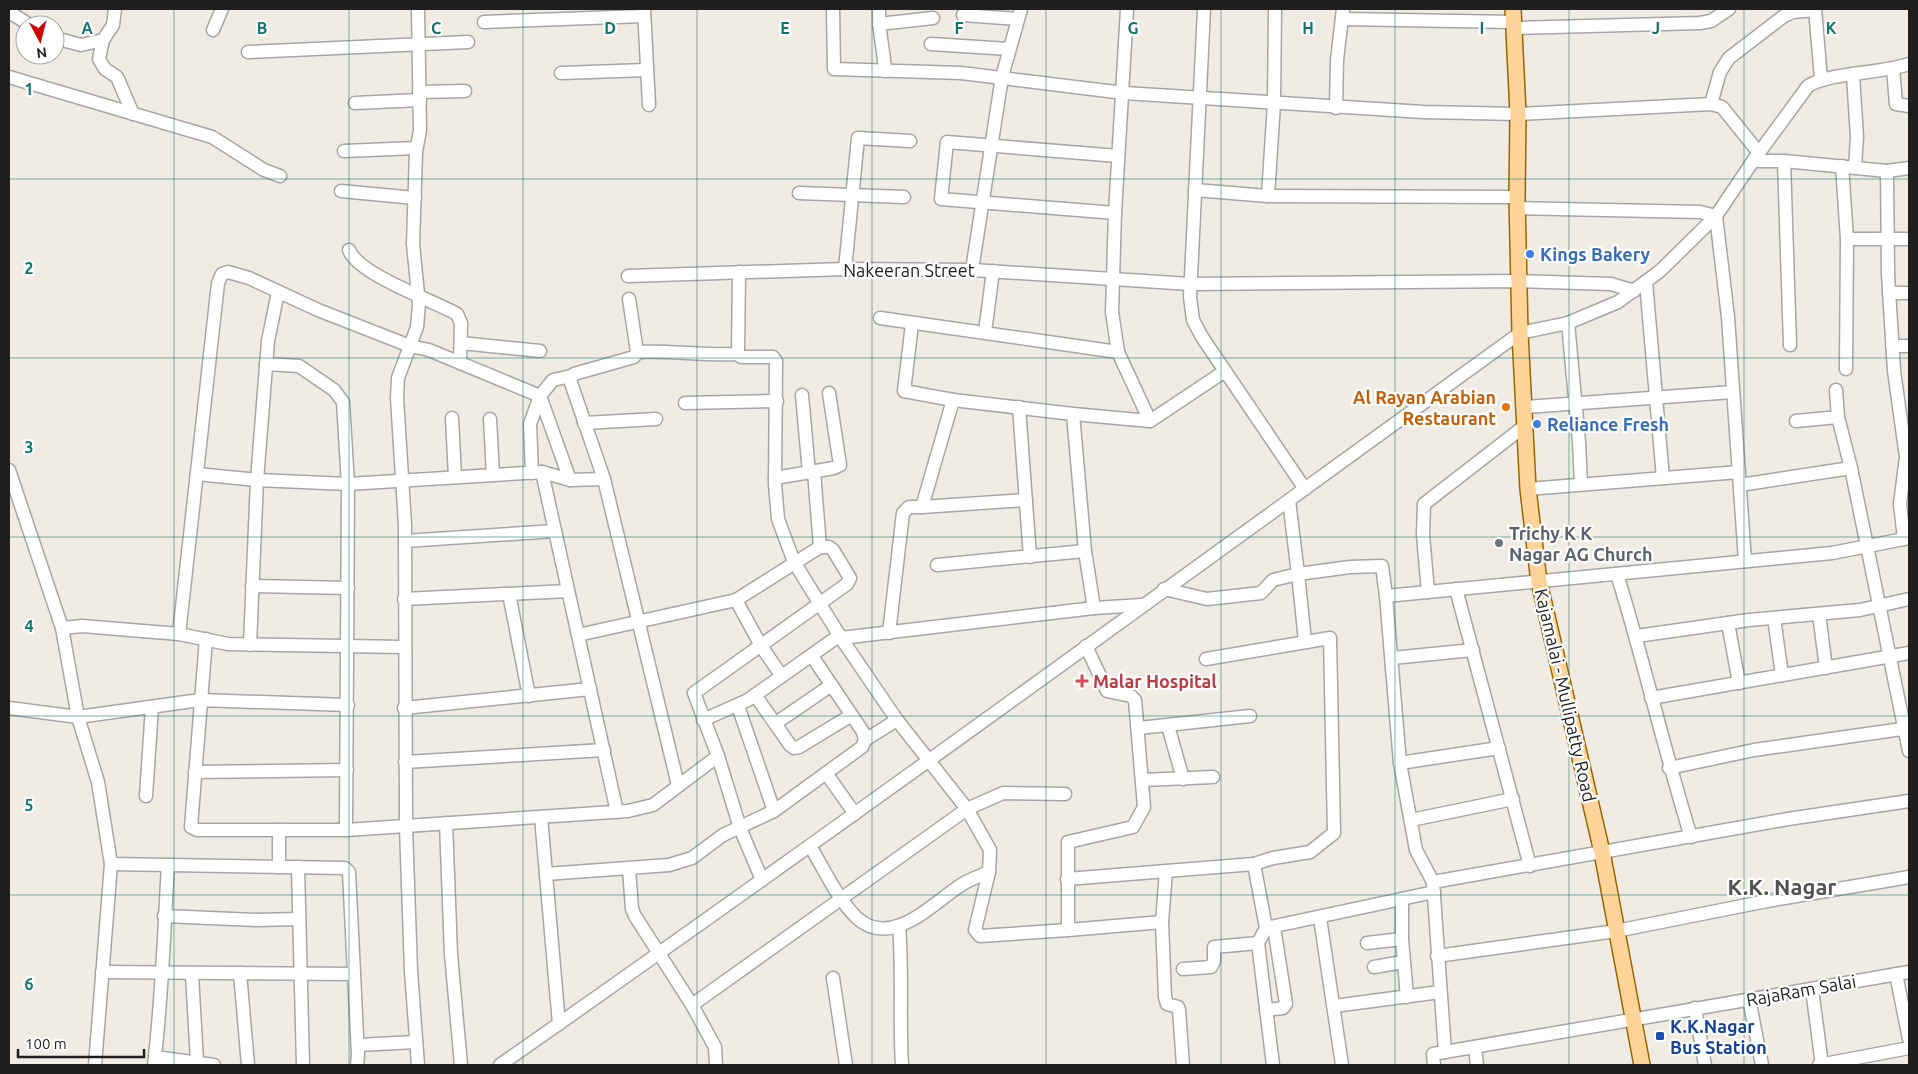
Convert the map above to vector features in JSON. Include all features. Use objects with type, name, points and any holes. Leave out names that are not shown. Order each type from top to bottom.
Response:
[{"type":"main road","name":"Kajamalai - Mullipatty Road","points":[[1513,20],[1518,114],[1517,202],[1520,333],[1526,407],[1528,489],[1539,582],[1602,852],[1642,1065]]},
{"type":"street","points":[[115,9],[113,25],[104,40],[99,60],[105,69],[117,77],[133,114]]},
{"type":"street","points":[[213,30],[222,9]]},
{"type":"street","points":[[418,9],[420,130],[416,148],[413,244],[418,295],[417,327],[398,378],[404,481],[406,827],[418,1065]]},
{"type":"street","points":[[834,9],[834,69],[961,73],[1124,93],[1336,108],[1518,114],[1712,104],[1722,107],[1756,157],[1887,171],[1909,168]]},
{"type":"street","points":[[879,9],[878,24],[883,42],[885,71]]},
{"type":"street","points":[[1128,9],[1124,93],[1118,156],[1112,312],[1118,352],[1150,421]]},
{"type":"street","points":[[1204,9],[1190,284],[1193,320],[1224,370],[1305,489]]},
{"type":"street","points":[[1268,196],[1274,103],[1276,9]]},
{"type":"street","points":[[1336,108],[1337,60],[1342,14],[1513,20],[1700,23],[1711,21],[1729,9]]},
{"type":"street","points":[[1712,104],[1720,72],[1729,58],[1784,16],[1799,11],[1815,9],[1821,79]]},
{"type":"street","points":[[484,22],[644,12],[649,106]]},
{"type":"street","points":[[963,15],[1019,14],[1002,77],[972,270]]},
{"type":"street","points":[[878,24],[933,18]]},
{"type":"street","points":[[65,41],[81,45],[104,40]]},
{"type":"street","points":[[248,52],[468,42]]},
{"type":"street","points":[[931,44],[1009,49]]},
{"type":"street","points":[[500,1065],[930,761],[1164,589],[1520,333],[1568,323],[1618,302],[1634,291],[1716,216],[1808,86],[1821,79],[1853,76],[1893,69],[1909,64]]},
{"type":"street","points":[[1893,69],[1896,104],[1909,106]]},
{"type":"street","points":[[561,73],[647,70]]},
{"type":"street","points":[[1846,369],[1848,166],[1857,137],[1853,76]]},
{"type":"street","points":[[9,77],[212,137],[264,170],[280,176]]},
{"type":"street","points":[[355,103],[465,91]]},
{"type":"street","points":[[845,270],[858,138],[910,141]]},
{"type":"street","points":[[1115,214],[941,199],[947,142],[1118,156]]},
{"type":"street","points":[[344,151],[416,148]]},
{"type":"street","points":[[1784,161],[1790,345]]},
{"type":"street","points":[[1386,596],[1832,553],[1907,539],[1900,504],[1906,457],[1906,436],[1904,402],[1892,346],[1887,171]]},
{"type":"street","points":[[1196,190],[1268,196],[1517,202],[1688,211],[1716,216]]},
{"type":"street","points":[[341,191],[415,198]]},
{"type":"street","points":[[799,193],[904,197]]},
{"type":"street","points":[[1716,216],[1733,392],[1745,561]]},
{"type":"street","points":[[1847,239],[1909,239]]},
{"type":"street","points":[[349,250],[355,260],[374,273],[457,314],[461,323],[460,363]]},
{"type":"street","name":"Nakeeran Street","points":[[628,276],[845,270],[972,270],[1190,284],[1519,281],[1612,284],[1634,291]]},
{"type":"street","points":[[985,332],[994,271]]},
{"type":"street","points":[[179,634],[218,283],[222,274],[234,272],[410,346],[429,350],[540,396],[570,480]]},
{"type":"street","points":[[738,272],[738,354]]},
{"type":"street","points":[[1646,282],[1663,478]]},
{"type":"street","points":[[250,645],[257,480],[266,364],[271,321],[278,292]]},
{"type":"street","points":[[1889,293],[1909,294]]},
{"type":"street","points":[[629,299],[637,352]]},
{"type":"street","points":[[880,318],[1118,352]]},
{"type":"street","points":[[1568,323],[1576,403],[1581,484]]},
{"type":"street","points":[[912,324],[904,391],[953,400],[1150,421],[1224,370]]},
{"type":"street","points":[[461,342],[540,351]]},
{"type":"street","points":[[1892,346],[1909,346]]},
{"type":"street","points":[[618,812],[555,531],[537,473],[530,424],[540,396],[553,380],[629,360],[637,352],[671,350],[678,354],[708,356],[738,354],[741,356],[773,357],[777,374],[775,478],[778,518],[794,562],[840,637],[897,720],[967,809],[990,850],[989,872],[976,925],[976,934],[980,936],[1162,922]]},
{"type":"street","points":[[266,364],[299,366],[339,396],[344,409],[348,484],[346,830]]},
{"type":"street","points":[[571,376],[571,386],[604,479],[637,623],[678,785]]},
{"type":"street","points":[[1836,390],[1838,417],[1851,468],[1879,606],[1907,728],[1909,751]]},
{"type":"street","points":[[1526,407],[1733,392]]},
{"type":"street","points":[[775,478],[834,468],[840,465],[829,393]]},
{"type":"street","points":[[802,395],[820,547]]},
{"type":"street","points":[[922,507],[953,400]]},
{"type":"street","points":[[685,403],[777,401]]},
{"type":"street","points":[[1019,407],[1030,556]]},
{"type":"street","points":[[1073,414],[1085,551],[1094,608]]},
{"type":"street","points":[[1796,421],[1838,417]]},
{"type":"street","points":[[452,418],[455,477]]},
{"type":"street","points":[[490,419],[493,475]]},
{"type":"street","points":[[584,423],[656,419]]},
{"type":"street","points":[[1428,592],[1423,535],[1424,504],[1526,426]]},
{"type":"street","points":[[1740,486],[1851,468]]},
{"type":"street","points":[[9,470],[62,628],[78,717],[98,782],[111,864],[95,1065]]},
{"type":"street","points":[[1528,489],[1739,472]]},
{"type":"street","points":[[197,474],[257,480],[348,484],[537,473],[570,480],[604,479]]},
{"type":"street","points":[[889,633],[903,513],[909,507],[1026,500]]},
{"type":"street","points":[[1289,500],[1305,641]]},
{"type":"street","points":[[405,540],[555,531]]},
{"type":"street","points":[[578,635],[736,600],[820,547],[829,547],[833,550],[850,581],[694,693],[718,756],[740,828],[762,880]]},
{"type":"street","points":[[937,565],[1085,551]]},
{"type":"street","points":[[1164,589],[1207,599],[1261,593],[1272,580],[1298,574],[1350,567],[1382,566],[1392,658],[1400,763],[1416,850],[1434,887],[1437,956],[1444,1039],[1437,1057]]},
{"type":"street","points":[[1616,574],[1637,636],[1651,698],[1691,837]]},
{"type":"street","points":[[252,586],[348,588]]},
{"type":"street","points":[[1456,589],[1530,866]]},
{"type":"street","points":[[404,599],[568,591]]},
{"type":"street","points":[[509,594],[529,696]]},
{"type":"street","points":[[1637,636],[1728,623],[1879,606],[1909,599]]},
{"type":"street","points":[[736,600],[761,646],[781,676]]},
{"type":"street","points":[[703,720],[738,706],[840,637],[889,633],[1094,608],[1142,605]]},
{"type":"street","points":[[1819,614],[1826,668]]},
{"type":"street","points":[[1774,618],[1782,675]]},
{"type":"street","points":[[1728,623],[1739,683]]},
{"type":"street","points":[[62,628],[82,626],[179,634],[228,644],[348,647],[404,646]]},
{"type":"street","points":[[1067,879],[1254,864],[1273,858],[1310,852],[1331,836],[1335,828],[1330,638],[1206,660]]},
{"type":"street","points":[[206,639],[191,822],[193,830],[346,830],[618,812],[653,805],[718,756]]},
{"type":"street","points":[[1068,930],[1067,846],[1069,840],[1133,826],[1144,807],[1139,728],[1135,700],[1130,696],[1107,691],[1086,646]]},
{"type":"street","points":[[1392,658],[1473,650]]},
{"type":"street","points":[[1651,698],[1909,653]]},
{"type":"street","points":[[812,656],[850,716],[863,732],[865,740]]},
{"type":"street","points":[[776,723],[830,686]]},
{"type":"street","points":[[404,708],[590,689]]},
{"type":"street","points":[[755,695],[794,748],[799,747],[850,716]]},
{"type":"street","points":[[9,708],[78,717],[200,700],[348,705]]},
{"type":"street","points":[[738,706],[774,811]]},
{"type":"street","points":[[146,796],[152,707]]},
{"type":"street","points":[[1139,728],[1250,716]]},
{"type":"street","points":[[546,874],[670,865],[692,858],[723,835],[774,811],[862,747],[865,740],[897,720]]},
{"type":"street","points":[[1168,726],[1183,779]]},
{"type":"street","points":[[1670,768],[1754,750],[1907,728]]},
{"type":"street","points":[[1400,763],[1500,748]]},
{"type":"street","points":[[405,762],[604,750]]},
{"type":"street","points":[[195,772],[347,770]]},
{"type":"street","points":[[826,773],[855,814]]},
{"type":"street","points":[[1142,780],[1213,777]]},
{"type":"street","points":[[692,1005],[967,809],[1004,793],[1065,794]]},
{"type":"street","points":[[1411,820],[1513,799]]},
{"type":"street","points":[[1273,1065],[1258,943],[1270,928],[1402,899],[1434,887],[1530,866],[1788,819],[1909,801]]},
{"type":"street","points":[[541,816],[559,1024]]},
{"type":"street","points":[[446,823],[451,954],[460,1065]]},
{"type":"street","points":[[279,830],[279,867]]},
{"type":"street","points":[[810,846],[843,899],[856,916],[868,926],[883,930],[899,926],[964,883],[989,872]]},
{"type":"street","points":[[111,864],[344,868],[349,872],[358,1045],[356,1065]]},
{"type":"street","points":[[1254,864],[1286,1004],[1284,1008],[1266,1010]]},
{"type":"street","points":[[168,865],[155,1061],[197,1062],[214,1065]]},
{"type":"street","points":[[298,867],[303,1065]]},
{"type":"street","points":[[629,869],[632,910],[692,1005],[716,1048],[716,1065]]},
{"type":"street","points":[[1166,871],[1162,922],[1166,1002],[1178,1007],[1179,1010],[1183,1065]]},
{"type":"street","points":[[1437,956],[1616,931],[1768,901],[1909,877]]},
{"type":"street","points":[[1402,899],[1403,962],[1407,996]]},
{"type":"street","points":[[164,916],[257,920],[299,919]]},
{"type":"street","points":[[1320,918],[1342,1065]]},
{"type":"street","points":[[899,926],[902,979],[899,1027],[902,1065]]},
{"type":"street","points":[[1367,943],[1402,939]]},
{"type":"street","points":[[1183,969],[1211,967],[1214,961],[1214,947],[1258,943]]},
{"type":"street","points":[[1374,967],[1403,962]]},
{"type":"street","points":[[102,972],[354,974]]},
{"type":"street","name":"RajaRam Salai","points":[[1437,1057],[1475,1047],[1909,972]]},
{"type":"street","points":[[240,973],[248,1065]]},
{"type":"street","points":[[192,974],[197,1062]]},
{"type":"street","points":[[1896,974],[1909,1039]]},
{"type":"street","points":[[832,978],[846,1065]]},
{"type":"street","points":[[1812,989],[1820,1065],[1909,1048]]},
{"type":"street","points":[[1334,1006],[1440,992]]},
{"type":"street","points":[[1750,999],[1762,1065]]},
{"type":"street","points":[[1695,1008],[1706,1065]]},
{"type":"street","points":[[358,1045],[416,1042]]},
{"type":"street","points":[[1475,1047],[1477,1065]]},
{"type":"place","name":"Kings Bakery","points":[[1530,254]]},
{"type":"place","name":"Al Rayan Arabian Restaurant","points":[[1506,407]]},
{"type":"place","name":"Reliance Fresh","points":[[1537,424]]},
{"type":"place","name":"Trichy K K Nagar AG Church","points":[[1499,543]]},
{"type":"place","name":"Malar Hospital","points":[[1082,681]]},
{"type":"place","name":"K.K.Nagar Bus Station","points":[[1660,1036]]},
{"type":"district","name":"K.K. Nagar","points":[[1782,886]]}]
